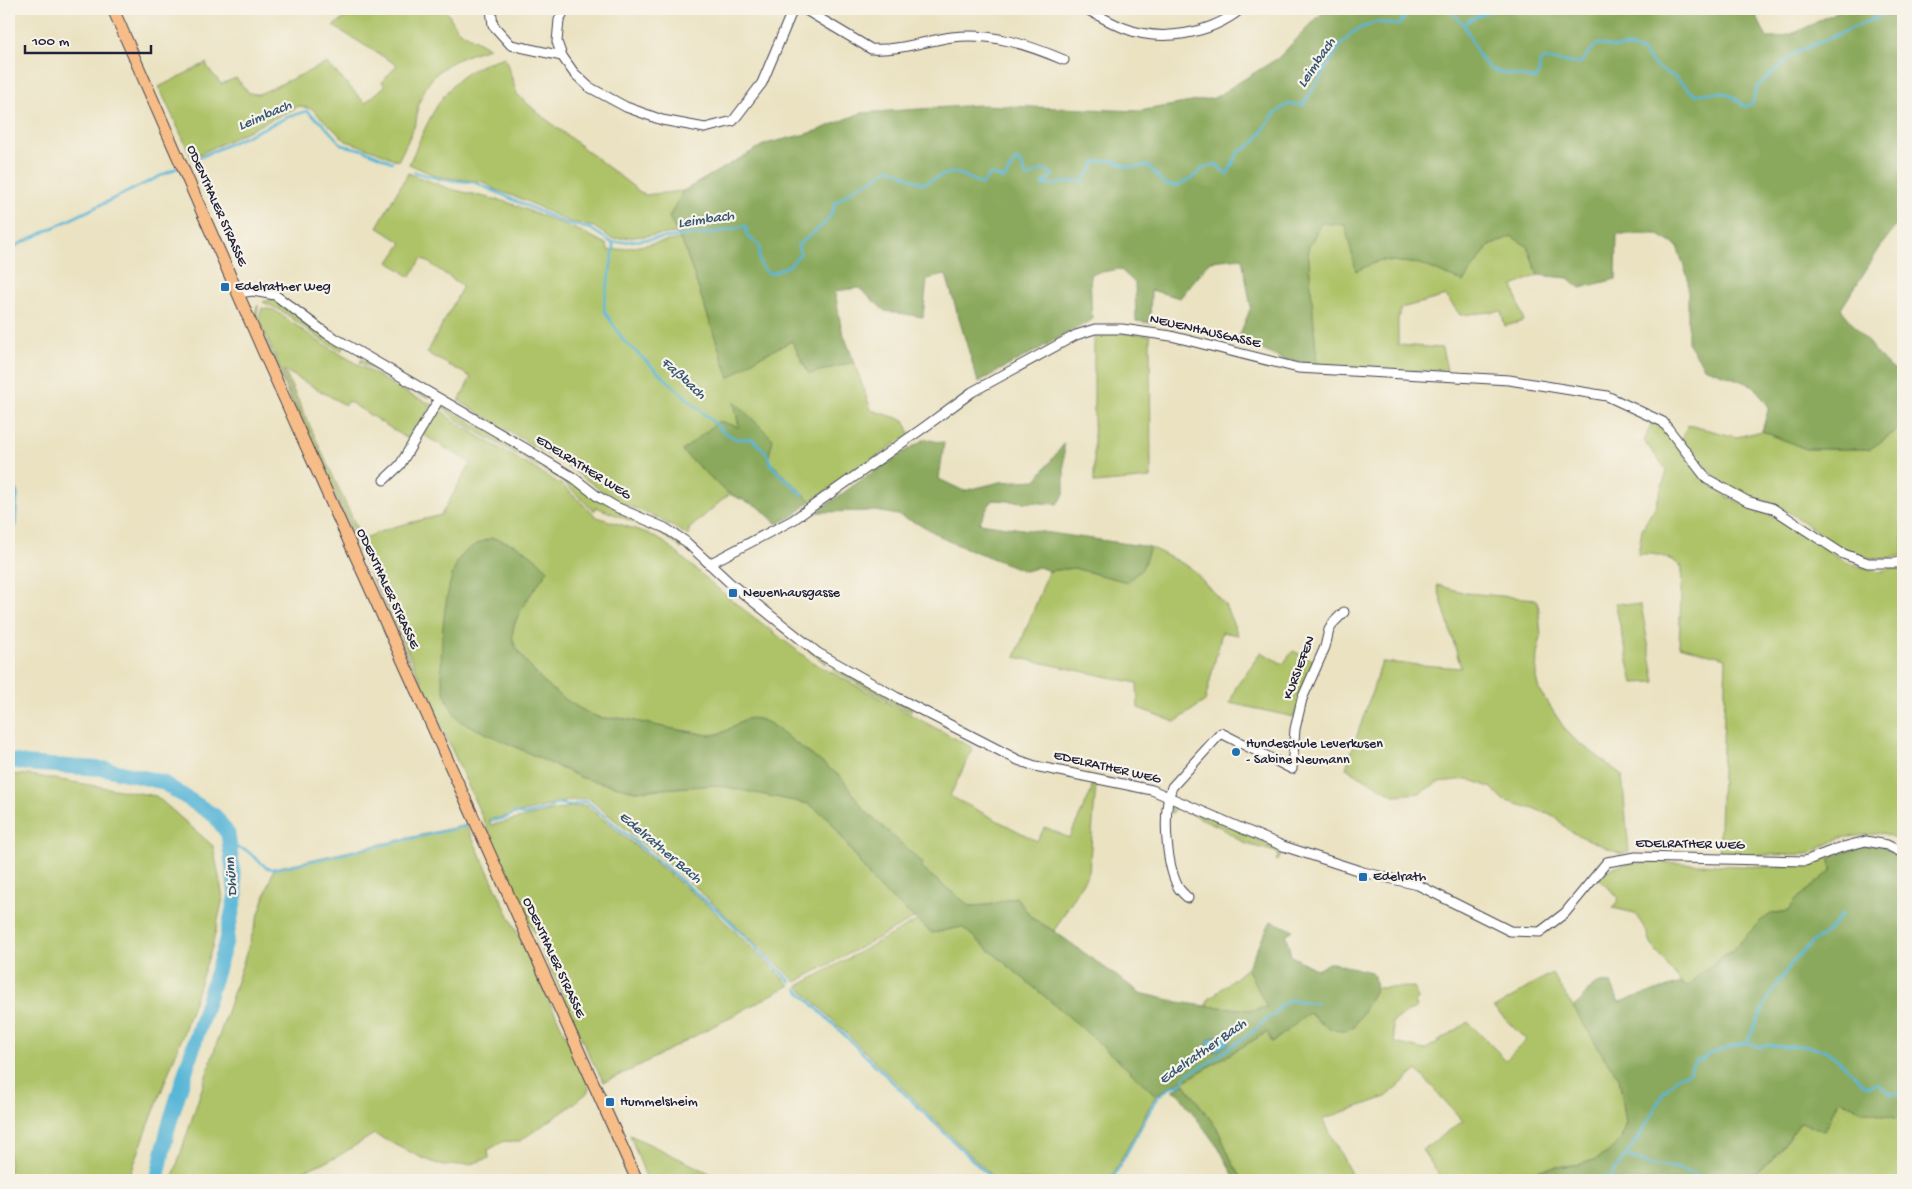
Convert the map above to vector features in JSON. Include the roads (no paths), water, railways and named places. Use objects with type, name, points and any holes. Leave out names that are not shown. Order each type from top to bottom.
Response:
[{"type":"main road","name":"ODENTHALER STRASSE","points":[[113,9],[238,293],[637,1180]]},
{"type":"street","points":[[491,9],[493,25],[511,45],[562,56]]},
{"type":"street","points":[[565,9],[559,20],[557,42],[562,56],[574,73],[589,87],[626,107],[662,120],[706,128],[733,121],[762,83],[793,9]]},
{"type":"street","points":[[804,9],[871,49],[884,50],[953,37],[987,36],[1064,60]]},
{"type":"street","points":[[1086,9],[1125,28],[1144,34],[1163,36],[1194,32],[1208,27],[1241,9]]},
{"type":"street","name":"EDELRATHER WEG","points":[[238,293],[253,291],[275,295],[326,333],[574,478],[597,496],[616,507],[665,528],[685,541],[730,583],[818,653],[896,697],[1018,760],[1034,766],[1152,790],[1283,846],[1363,872],[1418,885],[1510,931],[1540,932],[1565,912],[1607,862],[1636,857],[1805,861],[1839,848],[1866,841],[1887,845],[1903,853]]},
{"type":"street","name":"NEUENHAUSGASSE","points":[[709,564],[793,520],[972,392],[1076,335],[1095,329],[1122,329],[1171,336],[1298,368],[1510,380],[1607,396],[1663,422],[1707,479],[1747,501],[1772,508],[1841,554],[1868,562],[1896,563],[1903,560]]},
{"type":"street","points":[[384,480],[400,465],[439,399]]},
{"type":"street","name":"KURSIEFEN","points":[[1168,796],[1172,787],[1220,733],[1238,740],[1292,769],[1295,729],[1302,699],[1325,647],[1329,630],[1344,612]]},
{"type":"street","points":[[1168,796],[1166,845],[1178,888],[1188,898]]},
{"type":"water","points":[[1227,1032],[1233,1035],[1230,1041],[1221,1049],[1210,1051],[1207,1046],[1208,1040]]},
{"type":"waterway","name":"Leimbach","points":[[414,172],[443,180],[474,182],[565,223],[591,229],[612,243],[712,233],[746,226],[747,236],[760,246],[759,259],[761,265],[770,274],[790,265],[800,254],[798,245],[823,225],[831,215],[835,203],[860,185],[874,179],[890,168],[923,184],[952,173],[964,176],[982,185],[990,174],[1004,179],[1016,160],[1021,163],[1027,178],[1043,169],[1053,174],[1042,185],[1083,181],[1096,162],[1111,160],[1128,167],[1149,166],[1164,184],[1177,186],[1191,179],[1202,169],[1216,164],[1227,175],[1239,151],[1254,142],[1275,113],[1288,104],[1303,105],[1340,46],[1354,31],[1376,22],[1399,25],[1411,9]]},
{"type":"waterway","name":"Leimbach","points":[[1449,9],[1464,25],[1480,58],[1490,69],[1535,79],[1539,73],[1540,61],[1544,59],[1579,64],[1597,44],[1613,47],[1631,47],[1642,51],[1656,67],[1675,77],[1695,95],[1716,92],[1728,94],[1744,107],[1752,104],[1757,87],[1793,54],[1896,9]]},
{"type":"waterway","points":[[1464,25],[1469,20],[1495,9]]},
{"type":"waterway","name":"Leimbach","points":[[194,160],[288,117],[307,111],[323,124],[342,145],[364,150],[392,162]]},
{"type":"waterway","name":"Leimbach","points":[[9,249],[177,168]]},
{"type":"waterway","name":"Faßbach","points":[[612,243],[614,248],[604,303],[605,312],[624,341],[724,432],[736,439],[752,439],[766,452],[772,466],[803,495]]},
{"type":"waterway","name":"Dhünn","points":[[9,490],[11,495],[9,523]]},
{"type":"waterway","name":"Dhünn","points":[[9,760],[29,764],[107,769],[162,782],[215,816],[228,834],[236,894],[225,945],[168,1128],[157,1180]]},
{"type":"waterway","name":"Edelrather Bach","points":[[491,821],[506,818],[514,813],[524,815],[548,809],[557,803],[570,806],[586,801],[725,917],[791,982]]},
{"type":"waterway","name":"Edelrather Bach","points":[[230,846],[246,850],[267,868],[275,869],[468,826]]},
{"type":"waterway","points":[[1592,1180],[1611,1176],[1639,1137],[1664,1092],[1679,1076],[1688,1073],[1697,1060],[1703,1060],[1706,1055],[1747,1042],[1769,997],[1793,961],[1811,943],[1826,933],[1843,914]]},
{"type":"waterway","name":"Edelrather Bach","points":[[797,989],[993,1180]]},
{"type":"waterway","name":"Edelrather Bach","points":[[1112,1180],[1158,1096],[1173,1086],[1182,1083],[1187,1074],[1207,1064],[1254,1031],[1274,1015],[1281,1005],[1291,1000],[1317,1003]]},
{"type":"waterway","points":[[1747,1042],[1759,1047],[1770,1045],[1784,1047],[1807,1046],[1826,1050],[1848,1068],[1862,1083],[1868,1086],[1877,1084],[1891,1093],[1903,1092]]},
{"type":"waterway","points":[[1628,1156],[1650,1165],[1677,1168],[1709,1180]]},
{"type":"place","name":"Edelrather Weg","points":[[225,287]]},
{"type":"place","name":"Neuenhausgasse","points":[[733,593]]},
{"type":"place","name":"Hundeschule Leverkusen - Sabine Neumann","points":[[1236,752]]},
{"type":"place","name":"Edelrath","points":[[1363,877]]},
{"type":"place","name":"Hummelsheim","points":[[610,1102]]}]
